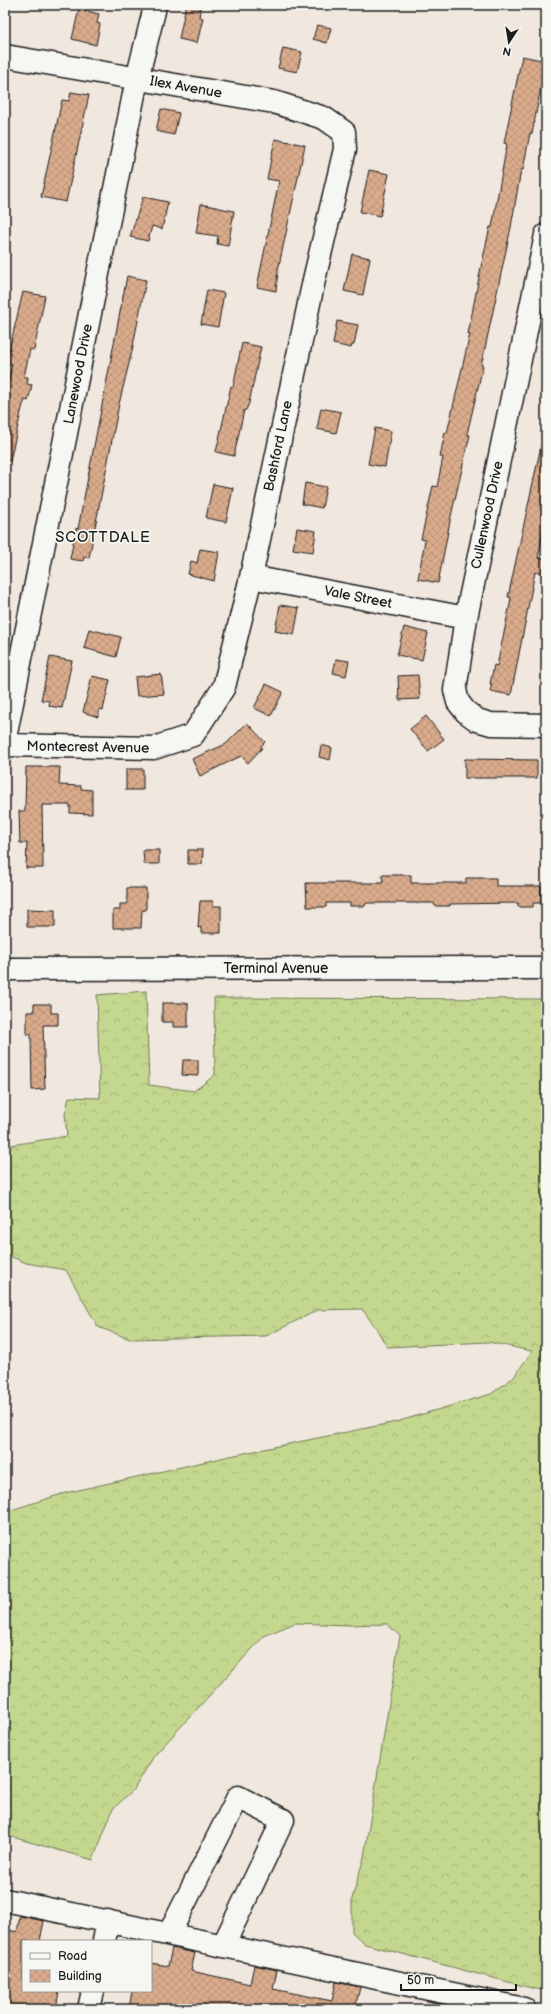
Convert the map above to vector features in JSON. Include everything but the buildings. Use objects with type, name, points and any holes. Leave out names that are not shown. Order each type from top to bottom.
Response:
[{"type":"street","name":"Lanewood Drive","points":[[5,738],[137,79],[154,11]]},
{"type":"street","name":"Ilex Avenue","points":[[5,56],[274,102],[324,118],[344,132],[345,149]]},
{"type":"street","name":"Bashford Lane","points":[[192,734],[224,687],[251,576],[314,280],[345,149]]},
{"type":"street","name":"Cullenwood Drive","points":[[546,235],[466,618],[455,690],[458,702],[466,712],[477,720],[491,724],[546,725]]},
{"type":"street","name":"Vale Street","points":[[251,576],[466,618]]},
{"type":"street","name":"Montecrest Avenue","points":[[5,745],[154,748],[192,734]]},
{"type":"street","name":"Terminal Avenue","points":[[5,969],[546,968]]},
{"type":"street","points":[[169,1934],[238,1797],[283,1820],[223,1946]]},
{"type":"street","points":[[5,1900],[106,1931],[169,1934],[524,2009]]},
{"type":"street","points":[[89,2009],[93,1992]]},
{"type":"green space","points":[[146,991],[149,1085],[194,1091],[215,1075],[214,998],[546,999],[546,1991],[365,1944],[352,1932],[352,1899],[364,1857],[400,1636],[387,1624],[348,1625],[295,1623],[264,1636],[154,1756],[134,1789],[113,1809],[93,1860],[5,1835],[5,1512],[65,1493],[230,1456],[396,1422],[491,1394],[514,1377],[532,1351],[488,1342],[387,1347],[376,1328],[362,1309],[318,1310],[266,1336],[130,1339],[98,1327],[66,1270],[26,1263],[5,1254],[5,1146],[67,1136],[65,1114],[69,1097],[100,1098],[97,995]]},
{"type":"district","name":"SCOTTDALE","points":[[103,537]]}]
